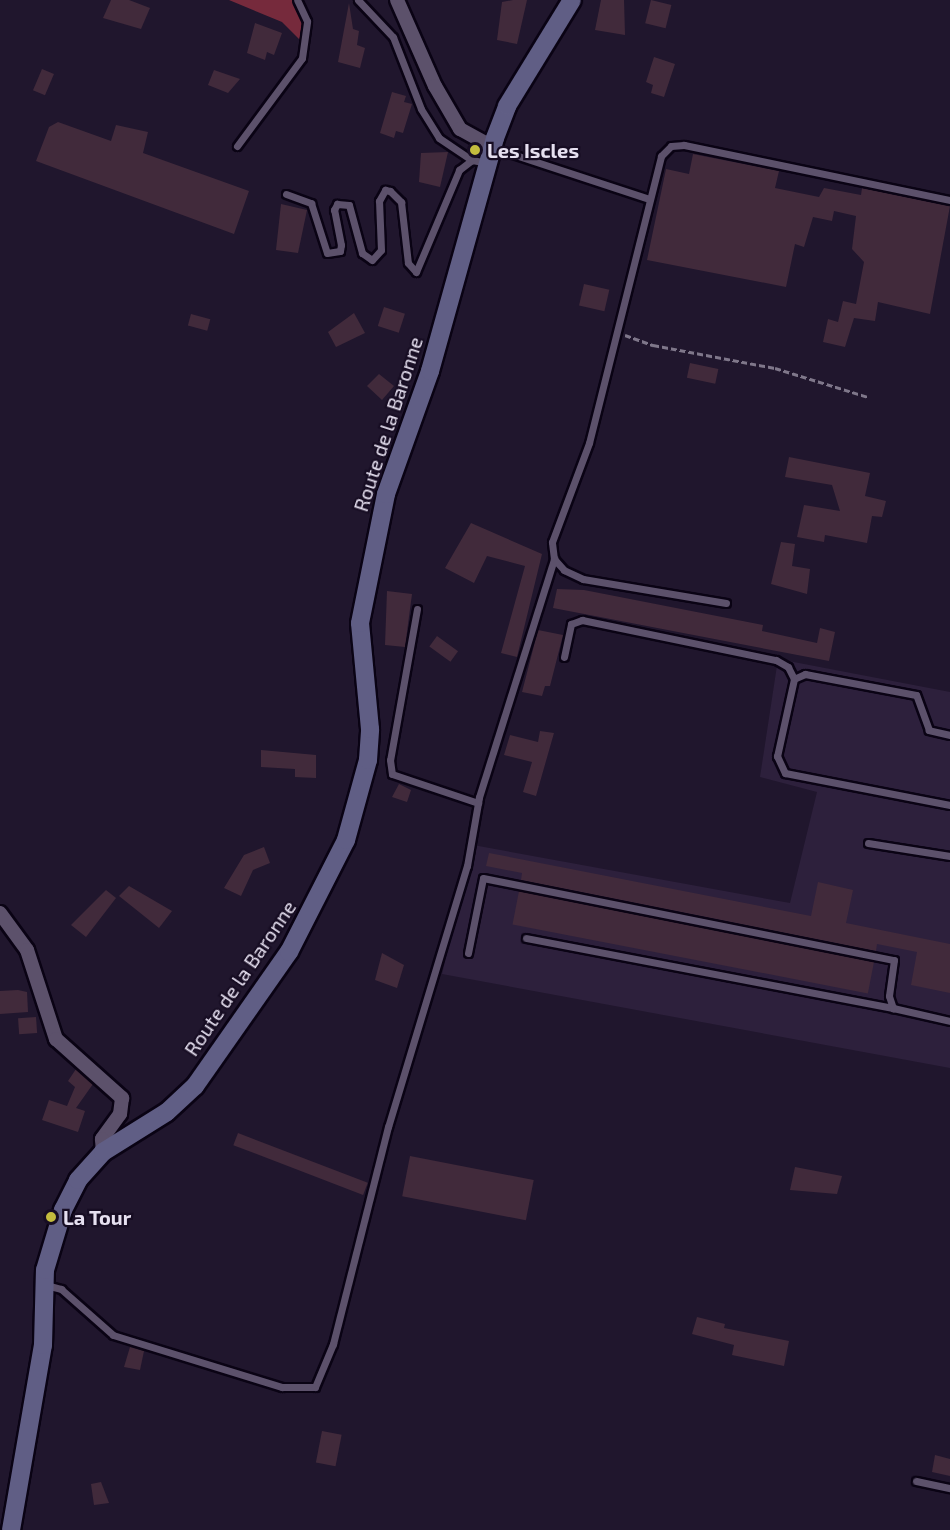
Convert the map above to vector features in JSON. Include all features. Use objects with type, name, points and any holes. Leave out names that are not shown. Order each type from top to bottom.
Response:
[{"type":"main road","name":"Route de la Baronne","points":[[11,1530],[43,1345],[44,1284],[63,1210],[78,1180],[103,1152],[167,1112],[195,1086],[295,943],[346,840],[368,760],[370,729],[360,623],[364,590],[386,494],[433,361],[483,157],[507,106],[572,0]]},
{"type":"street","points":[[397,0],[435,86],[460,129],[483,157]]},
{"type":"street","points":[[0,914],[31,959],[56,1039],[122,1098],[120,1114],[102,1139],[103,1152]]},
{"type":"lane","points":[[237,146],[302,58],[307,21],[297,0]]},
{"type":"lane","points":[[358,0],[393,37],[421,109],[439,138],[483,157],[649,200]]},
{"type":"lane","points":[[44,1284],[60,1289],[113,1335],[282,1387],[315,1387],[333,1344],[388,1127],[451,923],[478,803],[554,559],[552,542],[589,443],[661,156],[671,146],[684,145],[950,200]]},
{"type":"lane","points":[[286,194],[311,203],[327,253],[340,251],[341,245],[334,210],[337,204],[349,205],[362,253],[372,260],[381,249],[379,201],[390,191],[401,202],[408,263],[416,272],[459,170],[483,157]]},
{"type":"lane","points":[[554,559],[564,570],[583,579],[726,603]]},
{"type":"lane","points":[[417,609],[390,760],[392,774],[478,803]]},
{"type":"lane","points":[[564,657],[571,624],[582,620],[776,660],[788,667],[794,680],[777,756],[785,773],[950,805]]},
{"type":"lane","points":[[794,680],[805,674],[825,674],[899,689],[916,695],[929,730],[950,735]]},
{"type":"lane","points":[[868,843],[950,856]]},
{"type":"lane","points":[[468,953],[483,878],[894,960],[889,996],[893,1008]]},
{"type":"lane","points":[[526,938],[893,1008],[950,1022]]},
{"type":"lane","points":[[916,1481],[950,1488]]},
{"type":"path","points":[[618,332],[653,345],[775,368],[868,397]]},
{"type":"shaded area","points":[[229,0],[295,0],[302,11],[303,43],[282,22]]},
{"type":"shaded area","points":[[778,659],[950,692],[950,1068],[442,974],[473,845],[790,903],[817,792],[760,777]]},
{"type":"building","points":[[111,0],[129,0],[150,8],[141,29],[103,18]]},
{"type":"building","points":[[527,0],[517,44],[497,40],[502,2]]},
{"type":"building","points":[[601,0],[624,0],[625,35],[595,30]]},
{"type":"building","points":[[651,0],[671,5],[666,28],[645,23]]},
{"type":"building","points":[[349,3],[353,29],[359,31],[357,45],[365,48],[360,68],[338,62]]},
{"type":"building","points":[[255,23],[282,33],[274,55],[267,52],[265,60],[247,53]]},
{"type":"building","points":[[654,57],[675,64],[664,97],[651,93],[653,85],[646,82]]},
{"type":"building","points":[[42,69],[54,74],[45,95],[33,90]]},
{"type":"building","points":[[214,70],[240,79],[228,93],[208,85]]},
{"type":"building","points":[[392,92],[406,96],[404,102],[412,104],[403,133],[396,131],[394,138],[380,133]]},
{"type":"building","points":[[58,122],[111,141],[116,125],[148,132],[143,153],[249,191],[234,234],[36,161],[49,127]]},
{"type":"building","points":[[448,152],[440,187],[419,182],[421,153]]},
{"type":"building","points":[[693,154],[779,171],[775,188],[819,197],[824,188],[861,195],[862,188],[950,206],[930,314],[878,302],[875,321],[854,318],[845,347],[823,342],[828,319],[838,322],[843,301],[856,304],[864,262],[852,249],[856,216],[834,211],[832,221],[813,217],[804,247],[795,244],[786,287],[647,260],[666,169],[689,174]]},
{"type":"building","points":[[281,204],[307,210],[298,253],[276,250]]},
{"type":"building","points":[[584,284],[609,290],[604,311],[579,305]]},
{"type":"building","points":[[384,307],[405,314],[399,333],[378,326]]},
{"type":"building","points":[[354,313],[365,333],[336,347],[328,332]]},
{"type":"building","points":[[191,314],[210,319],[207,331],[188,326]]},
{"type":"building","points":[[690,363],[718,369],[715,384],[687,378]]},
{"type":"building","points":[[379,374],[394,386],[382,400],[367,386]]},
{"type":"building","points":[[789,457],[870,473],[865,496],[886,501],[882,517],[872,516],[867,543],[825,535],[824,542],[797,537],[804,505],[840,511],[832,485],[785,477]]},
{"type":"building","points":[[471,523],[542,554],[517,657],[501,653],[525,566],[487,556],[474,583],[445,568]]},
{"type":"building","points":[[781,542],[795,544],[792,566],[810,569],[807,594],[771,584]]},
{"type":"building","points":[[557,589],[584,590],[763,625],[762,631],[817,643],[820,628],[835,632],[829,661],[553,608]]},
{"type":"building","points":[[387,591],[412,594],[405,647],[385,645]]},
{"type":"building","points":[[538,630],[563,635],[550,686],[545,686],[542,696],[522,692]]},
{"type":"building","points":[[437,636],[458,651],[450,662],[429,647]]},
{"type":"building","points":[[540,731],[554,733],[536,796],[523,792],[532,762],[504,755],[510,735],[538,742]]},
{"type":"building","points":[[261,750],[316,755],[316,778],[295,777],[295,769],[261,767]]},
{"type":"building","points":[[399,784],[411,790],[407,802],[392,797]]},
{"type":"building","points":[[264,847],[270,863],[253,870],[241,896],[224,888],[244,855]]},
{"type":"building","points":[[489,853],[811,916],[818,882],[853,890],[846,923],[950,944],[950,993],[911,985],[917,952],[877,944],[876,951],[521,880],[522,873],[486,866]]},
{"type":"building","points":[[129,886],[172,911],[159,928],[119,896]]},
{"type":"building","points":[[106,890],[116,898],[86,937],[71,925]]},
{"type":"building","points":[[519,891],[874,960],[868,993],[513,924]]},
{"type":"building","points":[[382,953],[404,965],[397,988],[375,980]]},
{"type":"building","points":[[0,991],[27,992],[28,1012],[0,1014]]},
{"type":"building","points":[[36,1017],[37,1033],[19,1034],[18,1018]]},
{"type":"building","points":[[76,1069],[93,1084],[76,1108],[85,1111],[78,1132],[42,1120],[49,1100],[67,1106],[75,1087],[68,1081]]},
{"type":"building","points":[[238,1133],[368,1183],[363,1195],[233,1145]]},
{"type":"building","points":[[410,1156],[534,1180],[526,1220],[402,1196]]},
{"type":"building","points":[[795,1167],[842,1176],[837,1194],[790,1190]]},
{"type":"building","points":[[697,1317],[725,1324],[724,1328],[789,1341],[784,1366],[732,1355],[734,1345],[692,1334]]},
{"type":"building","points":[[130,1347],[144,1351],[140,1370],[124,1367]]},
{"type":"building","points":[[322,1431],[342,1435],[336,1466],[316,1462]]},
{"type":"building","points":[[935,1455],[950,1459],[950,1476],[932,1472]]},
{"type":"building","points":[[101,1482],[109,1503],[94,1505],[91,1484]]},
{"type":"place","name":"Les Iscles","points":[[475,150]]},
{"type":"place","name":"La Tour","points":[[51,1217]]}]
